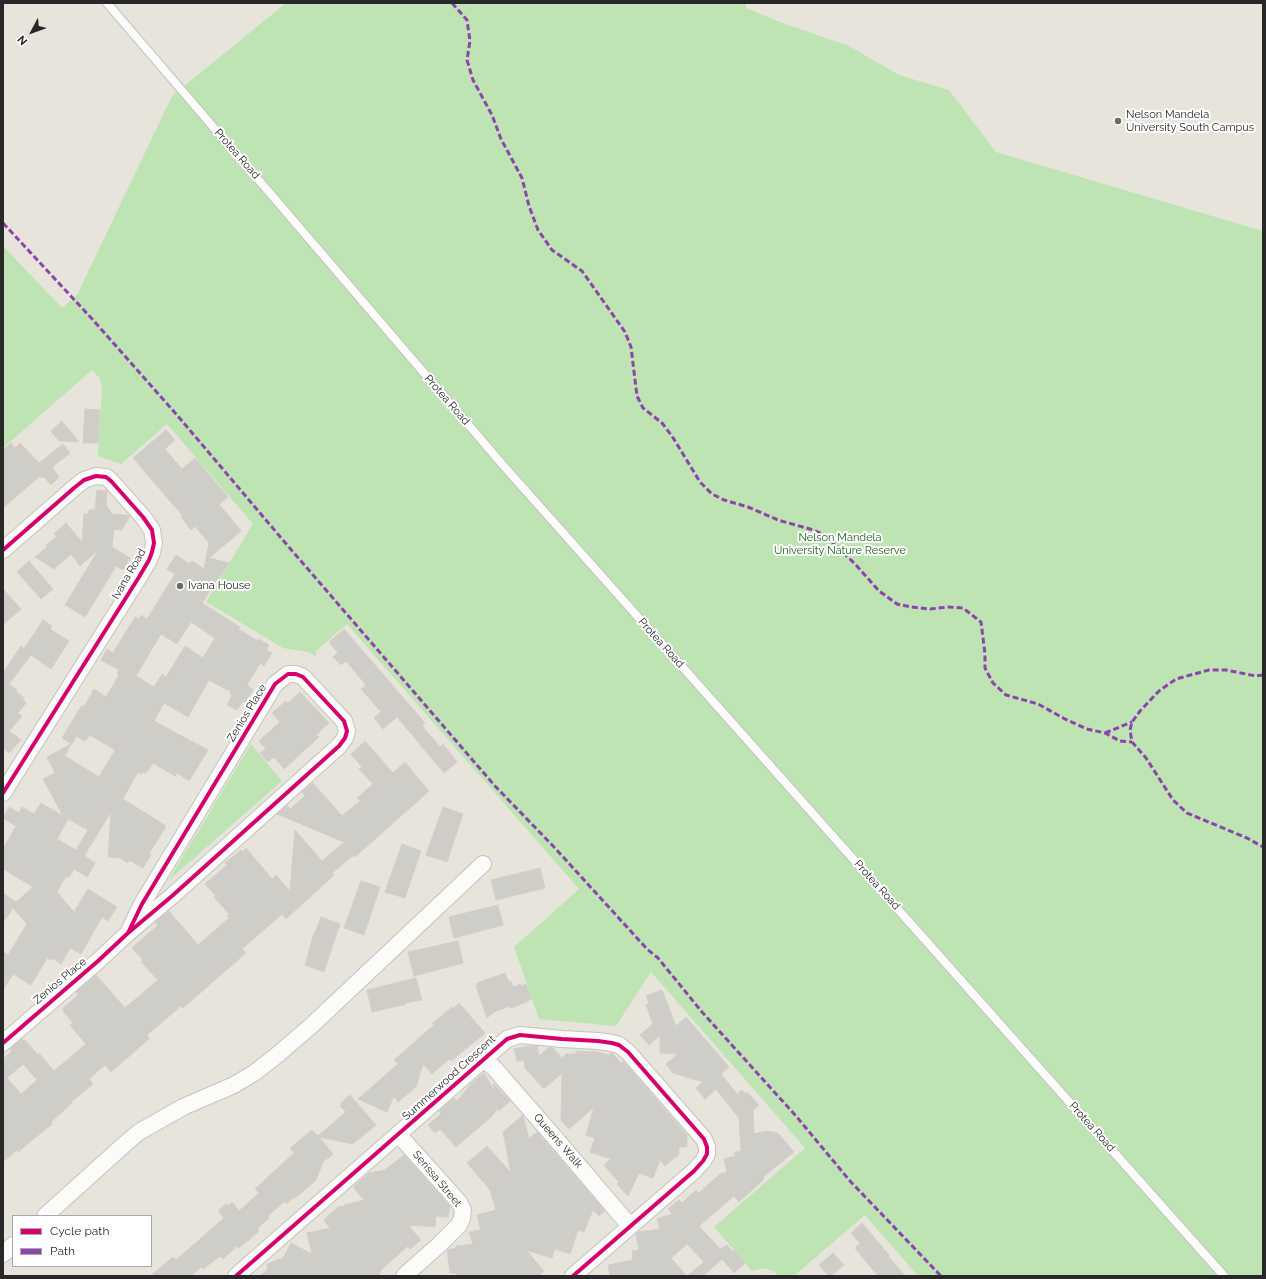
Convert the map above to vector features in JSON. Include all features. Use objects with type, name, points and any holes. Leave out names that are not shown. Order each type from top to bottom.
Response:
[{"type":"street","name":"Ivana Road","points":[[3,550],[84,480],[96,476],[106,477],[111,481],[143,517],[152,530],[154,543],[149,560],[139,577],[3,793]]},
{"type":"street","name":"Zenios Place","points":[[3,1043],[172,896],[332,753],[345,738],[347,731],[344,721],[303,677],[296,674],[288,674],[274,684],[142,904],[128,933]]},
{"type":"street","points":[[46,1215],[139,1132],[183,1107],[234,1085],[254,1073],[276,1056],[312,1025],[483,864]]},
{"type":"street","name":"Summerwood Crescent","points":[[236,1276],[507,1039],[520,1035],[612,1042],[619,1045],[633,1058],[704,1139],[707,1147],[703,1161],[694,1171],[573,1276]]},
{"type":"street","name":"Queens Walk","points":[[484,1059],[495,1069],[630,1226]]},
{"type":"street","name":"Serissa Street","points":[[398,1134],[459,1202],[463,1210],[459,1225],[404,1276]]},
{"type":"street","points":[[3,1254],[12,1246]]},
{"type":"lane","name":"Protea Road","points":[[107,3],[502,464],[1224,1276]]},
{"type":"green space","name":"Nelson Mandela University Nature Reserve","points":[[286,3],[746,3],[746,8],[780,22],[849,46],[899,75],[949,90],[996,152],[1263,231],[1263,1276],[918,1276],[865,1215],[794,1276],[778,1276],[775,1272],[767,1269],[752,1271],[714,1227],[805,1148],[651,972],[616,1026],[539,1019],[514,947],[579,889],[347,624],[316,651],[316,657],[308,652],[283,648],[206,602],[253,524],[167,424],[121,464],[98,456],[102,389],[100,379],[92,370],[3,448],[3,246],[62,308],[77,295],[172,96]]},
{"type":"green space","points":[[251,744],[282,781],[168,881]]},
{"type":"building","points":[[85,409],[100,410],[98,443],[83,443]]},
{"type":"building","points":[[62,421],[79,442],[59,441],[51,431]]},
{"type":"building","points":[[166,430],[175,440],[165,449],[182,469],[195,458],[228,497],[219,504],[241,531],[209,558],[229,563],[202,603],[240,627],[238,629],[258,641],[259,639],[269,645],[266,650],[272,653],[264,666],[260,663],[247,685],[253,689],[245,703],[243,701],[237,710],[227,705],[232,695],[230,694],[231,692],[209,680],[188,717],[164,703],[154,721],[208,750],[189,781],[177,773],[175,776],[153,763],[145,773],[143,772],[141,774],[138,772],[123,799],[166,826],[149,854],[151,855],[143,868],[129,860],[128,863],[120,858],[108,857],[111,812],[84,856],[95,863],[87,877],[74,869],[69,877],[66,876],[57,892],[74,912],[88,889],[117,907],[108,921],[102,917],[81,954],[70,948],[61,964],[52,958],[51,960],[47,958],[31,985],[13,974],[3,990],[3,951],[8,955],[27,924],[13,908],[3,923],[3,893],[16,902],[33,887],[3,869],[3,849],[16,826],[3,818],[9,807],[19,813],[22,807],[34,814],[41,803],[68,819],[57,839],[76,850],[88,830],[63,816],[43,779],[55,773],[47,757],[71,744],[65,756],[99,777],[115,750],[90,735],[85,741],[76,736],[72,744],[62,738],[82,705],[84,707],[94,689],[106,697],[119,675],[117,674],[119,670],[101,660],[107,649],[113,653],[135,617],[139,619],[141,615],[147,619],[175,574],[167,569],[176,555],[190,564],[192,561],[204,569],[209,543],[195,526],[191,530],[181,517],[183,516],[133,458]],"holes":[[[191,622],[215,638],[203,658],[185,646],[166,677],[162,674],[154,687],[136,676],[161,634],[177,644]]]},
{"type":"building","points":[[11,443],[15,448],[20,443],[39,463],[63,444],[70,453],[52,467],[59,477],[51,485],[44,477],[42,478],[40,476],[3,508],[3,450]]},
{"type":"building","points":[[97,490],[107,491],[106,505],[112,514],[130,516],[122,530],[114,529],[112,547],[130,558],[123,570],[116,566],[85,617],[65,605],[99,549],[80,566],[71,554],[54,569],[35,557],[47,547],[46,545],[57,536],[54,534],[66,523],[82,542],[84,514],[88,514],[89,510],[95,510]]},
{"type":"building","points":[[29,561],[53,589],[41,599],[17,572]]},
{"type":"building","points":[[3,589],[21,609],[3,625]]},
{"type":"building","points":[[43,620],[52,626],[50,629],[69,641],[51,669],[31,655],[9,684],[17,690],[16,691],[24,698],[23,700],[26,703],[18,713],[22,716],[9,731],[21,740],[9,753],[3,748],[3,673],[21,646],[24,649]]},
{"type":"building","points":[[344,629],[425,723],[422,726],[440,747],[443,744],[457,762],[444,773],[397,717],[383,729],[374,718],[381,712],[361,689],[366,685],[346,661],[341,665],[333,657],[338,653],[329,642]]},
{"type":"building","points":[[300,692],[329,723],[316,735],[319,737],[284,769],[274,757],[268,762],[260,753],[266,749],[259,741],[280,722],[272,713],[286,701],[288,703]]},
{"type":"building","points":[[365,741],[393,773],[405,762],[429,791],[355,857],[354,855],[332,873],[334,875],[286,919],[282,914],[242,949],[246,953],[183,1008],[181,1006],[147,1035],[149,1039],[111,1072],[105,1065],[89,1079],[93,1084],[71,1102],[72,1103],[51,1122],[52,1124],[18,1152],[17,1150],[3,1162],[3,1059],[12,1051],[10,1049],[22,1039],[24,1041],[25,1040],[38,1055],[39,1053],[54,1071],[86,1044],[70,1025],[73,1023],[62,1009],[78,995],[76,992],[96,975],[125,1008],[158,980],[141,962],[143,960],[132,948],[158,925],[155,922],[169,911],[198,945],[229,918],[227,916],[229,914],[205,884],[227,865],[225,863],[241,850],[243,852],[246,848],[272,879],[276,875],[290,891],[295,830],[322,861],[344,842],[277,814],[287,805],[290,809],[305,796],[302,792],[313,783],[342,816],[360,801],[357,798],[373,784],[359,769],[362,767],[351,754]],"holes":[[[23,1064],[37,1080],[21,1094],[7,1078]]]},
{"type":"building","points":[[443,807],[463,814],[447,862],[426,855]]},
{"type":"building","points":[[402,844],[421,851],[405,898],[385,892]]},
{"type":"building","points":[[540,868],[545,888],[496,900],[491,880]]},
{"type":"building","points":[[361,881],[380,887],[364,935],[344,928]]},
{"type":"building","points":[[498,905],[503,925],[454,938],[449,917]]},
{"type":"building","points":[[321,917],[340,924],[324,972],[305,965],[314,933]]},
{"type":"building","points":[[458,941],[463,963],[414,976],[408,952]]},
{"type":"building","points":[[505,973],[509,982],[511,981],[513,987],[520,984],[521,986],[526,984],[532,999],[511,1008],[510,1006],[494,1012],[487,1018],[476,986],[477,983]]},
{"type":"building","points":[[416,978],[422,1000],[372,1012],[367,990]]},
{"type":"building","points":[[662,990],[676,1026],[686,1017],[729,1067],[721,1074],[737,1094],[742,1090],[745,1094],[747,1092],[759,1105],[753,1110],[754,1134],[766,1131],[778,1133],[794,1152],[763,1177],[764,1179],[739,1202],[734,1196],[699,1226],[720,1249],[727,1245],[733,1252],[735,1251],[745,1263],[734,1273],[722,1259],[703,1276],[687,1276],[610,1276],[608,1265],[633,1260],[632,1251],[639,1250],[636,1234],[638,1232],[660,1229],[657,1219],[672,1214],[668,1209],[679,1200],[682,1203],[696,1190],[699,1193],[720,1174],[727,1172],[724,1159],[735,1156],[734,1153],[741,1151],[739,1118],[716,1089],[705,1099],[696,1088],[703,1082],[673,1073],[666,1064],[678,1054],[660,1053],[660,1035],[649,1045],[640,1035],[653,1024],[646,1005],[649,1003],[646,996]],"holes":[[[687,1244],[704,1262],[687,1276],[671,1258]]]},
{"type":"building","points":[[459,1003],[485,1033],[451,1061],[449,1059],[432,1074],[423,1064],[416,1087],[398,1102],[394,1096],[387,1112],[358,1099],[398,1064],[394,1060],[434,1025],[433,1023]]},
{"type":"building","points":[[537,1046],[539,1056],[549,1047],[553,1048],[562,1058],[566,1054],[576,1054],[576,1051],[598,1052],[608,1055],[612,1053],[621,1063],[623,1061],[687,1135],[687,1147],[679,1147],[679,1154],[665,1166],[660,1160],[653,1178],[639,1173],[628,1196],[617,1184],[619,1182],[604,1165],[611,1159],[590,1152],[595,1138],[586,1135],[594,1107],[569,1129],[561,1120],[562,1073],[544,1089],[525,1068],[524,1060],[517,1061],[514,1049]]},
{"type":"building","points":[[484,1073],[495,1092],[493,1083],[510,1101],[499,1111],[498,1108],[492,1116],[456,1147],[440,1129],[435,1133],[428,1125],[441,1114],[439,1111],[454,1098],[457,1101],[472,1083]]},
{"type":"building","points":[[350,1095],[376,1125],[353,1144],[319,1137],[333,1154],[323,1162],[316,1180],[286,1204],[285,1201],[268,1216],[269,1218],[258,1228],[259,1231],[239,1248],[237,1246],[223,1259],[220,1256],[203,1269],[201,1267],[191,1276],[150,1276],[173,1257],[176,1260],[224,1218],[218,1211],[226,1204],[228,1206],[232,1202],[239,1211],[259,1193],[255,1189],[294,1153],[290,1148],[312,1130],[318,1136],[346,1112],[340,1106],[342,1105],[341,1103]]},
{"type":"building","points":[[523,1115],[529,1139],[537,1132],[605,1211],[599,1216],[593,1210],[584,1232],[578,1230],[570,1254],[555,1249],[552,1258],[526,1250],[544,1271],[539,1276],[458,1276],[455,1273],[450,1273],[447,1250],[456,1248],[456,1246],[473,1244],[469,1232],[481,1230],[477,1215],[496,1210],[490,1190],[467,1163],[487,1146],[511,1173],[503,1132]]},
{"type":"building","points":[[404,1155],[450,1206],[448,1217],[436,1216],[435,1227],[408,1225],[421,1240],[410,1249],[408,1246],[381,1270],[379,1276],[260,1276],[268,1269],[267,1264],[283,1258],[291,1243],[312,1254],[307,1233],[330,1228],[324,1220],[338,1207],[364,1200],[353,1187],[369,1173],[385,1170]]},
{"type":"building","points":[[862,1223],[905,1276],[878,1276],[855,1248],[860,1243],[851,1233]]},
{"type":"building","points":[[833,1253],[844,1265],[829,1276],[819,1265]]},
{"type":"marked path","points":[[452,3],[467,20],[470,41],[467,60],[473,80],[492,115],[501,139],[522,178],[529,206],[538,230],[552,250],[582,271],[625,332],[631,347],[637,396],[643,408],[662,423],[672,436],[700,482],[712,494],[724,500],[748,507],[778,520],[825,535],[855,564],[879,591],[897,604],[930,609],[948,607],[963,608],[981,622],[985,654],[985,668],[993,683],[1006,695],[1038,704],[1087,729],[1105,733],[1120,741],[1132,742]]},
{"type":"marked path","points":[[3,223],[94,321],[177,415],[495,786],[554,847],[647,949],[658,958],[702,1012],[796,1116],[850,1181],[941,1276]]},
{"type":"marked path","points":[[1263,675],[1256,676],[1226,670],[1209,670],[1176,679],[1159,691],[1140,711],[1132,722],[1130,730],[1132,742],[1146,758],[1173,800],[1187,813],[1247,838],[1263,847]]},
{"type":"marked path","points":[[1105,733],[1132,722]]},
{"type":"cycle path","points":[[3,550],[84,480],[96,476],[106,477],[111,481],[143,517],[152,530],[154,543],[149,560],[139,577],[3,793]]},
{"type":"cycle path","points":[[3,1043],[172,896],[339,746],[345,738],[347,731],[344,721],[303,677],[296,674],[288,674],[275,684],[142,904],[128,933]]},
{"type":"cycle path","points":[[236,1276],[507,1039],[520,1035],[598,1041],[619,1045],[628,1052],[704,1139],[707,1147],[707,1154],[694,1171],[573,1276]]},
{"type":"place","name":"Nelson Mandela University South Campus","points":[[1118,121]]},
{"type":"place","name":"Ivana House","points":[[180,586]]}]
